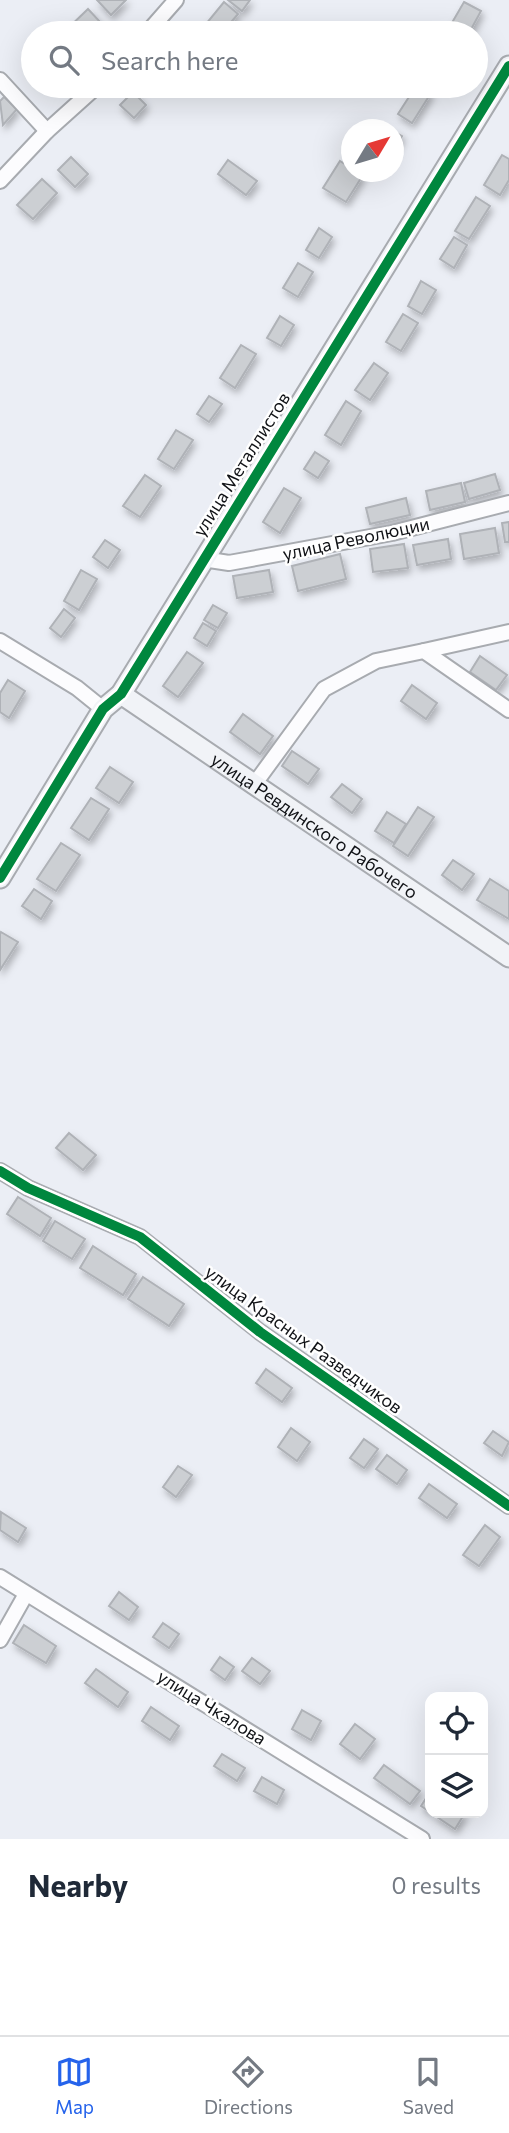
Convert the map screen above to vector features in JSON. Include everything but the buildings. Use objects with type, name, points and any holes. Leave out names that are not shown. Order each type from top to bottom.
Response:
[{"type":"street","points":[[158,21],[176,0]]},
{"type":"street","name":"улица Металлистов","points":[[0,878],[103,709],[121,694],[509,66]]},
{"type":"street","points":[[0,80],[47,131]]},
{"type":"street","points":[[0,181],[47,131],[84,98]]},
{"type":"street","name":"улица Революции","points":[[203,559],[229,563],[392,533],[509,503]]},
{"type":"street","points":[[253,786],[324,689],[376,661],[509,632]]},
{"type":"street","points":[[0,641],[77,688],[103,709]]},
{"type":"street","points":[[424,651],[509,710]]},
{"type":"street","name":"улица Ревдинского Рабочего","points":[[121,694],[509,957]]},
{"type":"street","name":"улица Красных Разведчиков","points":[[0,1171],[28,1188],[140,1237],[260,1332],[509,1506]]},
{"type":"street","name":"улица Чкалова","points":[[0,1577],[422,1839]]},
{"type":"street","points":[[0,1640],[26,1594]]},
{"type":"cycle path","points":[[0,878],[103,709],[121,694],[509,66]]},
{"type":"cycle path","points":[[0,1171],[28,1188],[140,1237],[260,1332],[509,1506]]}]
